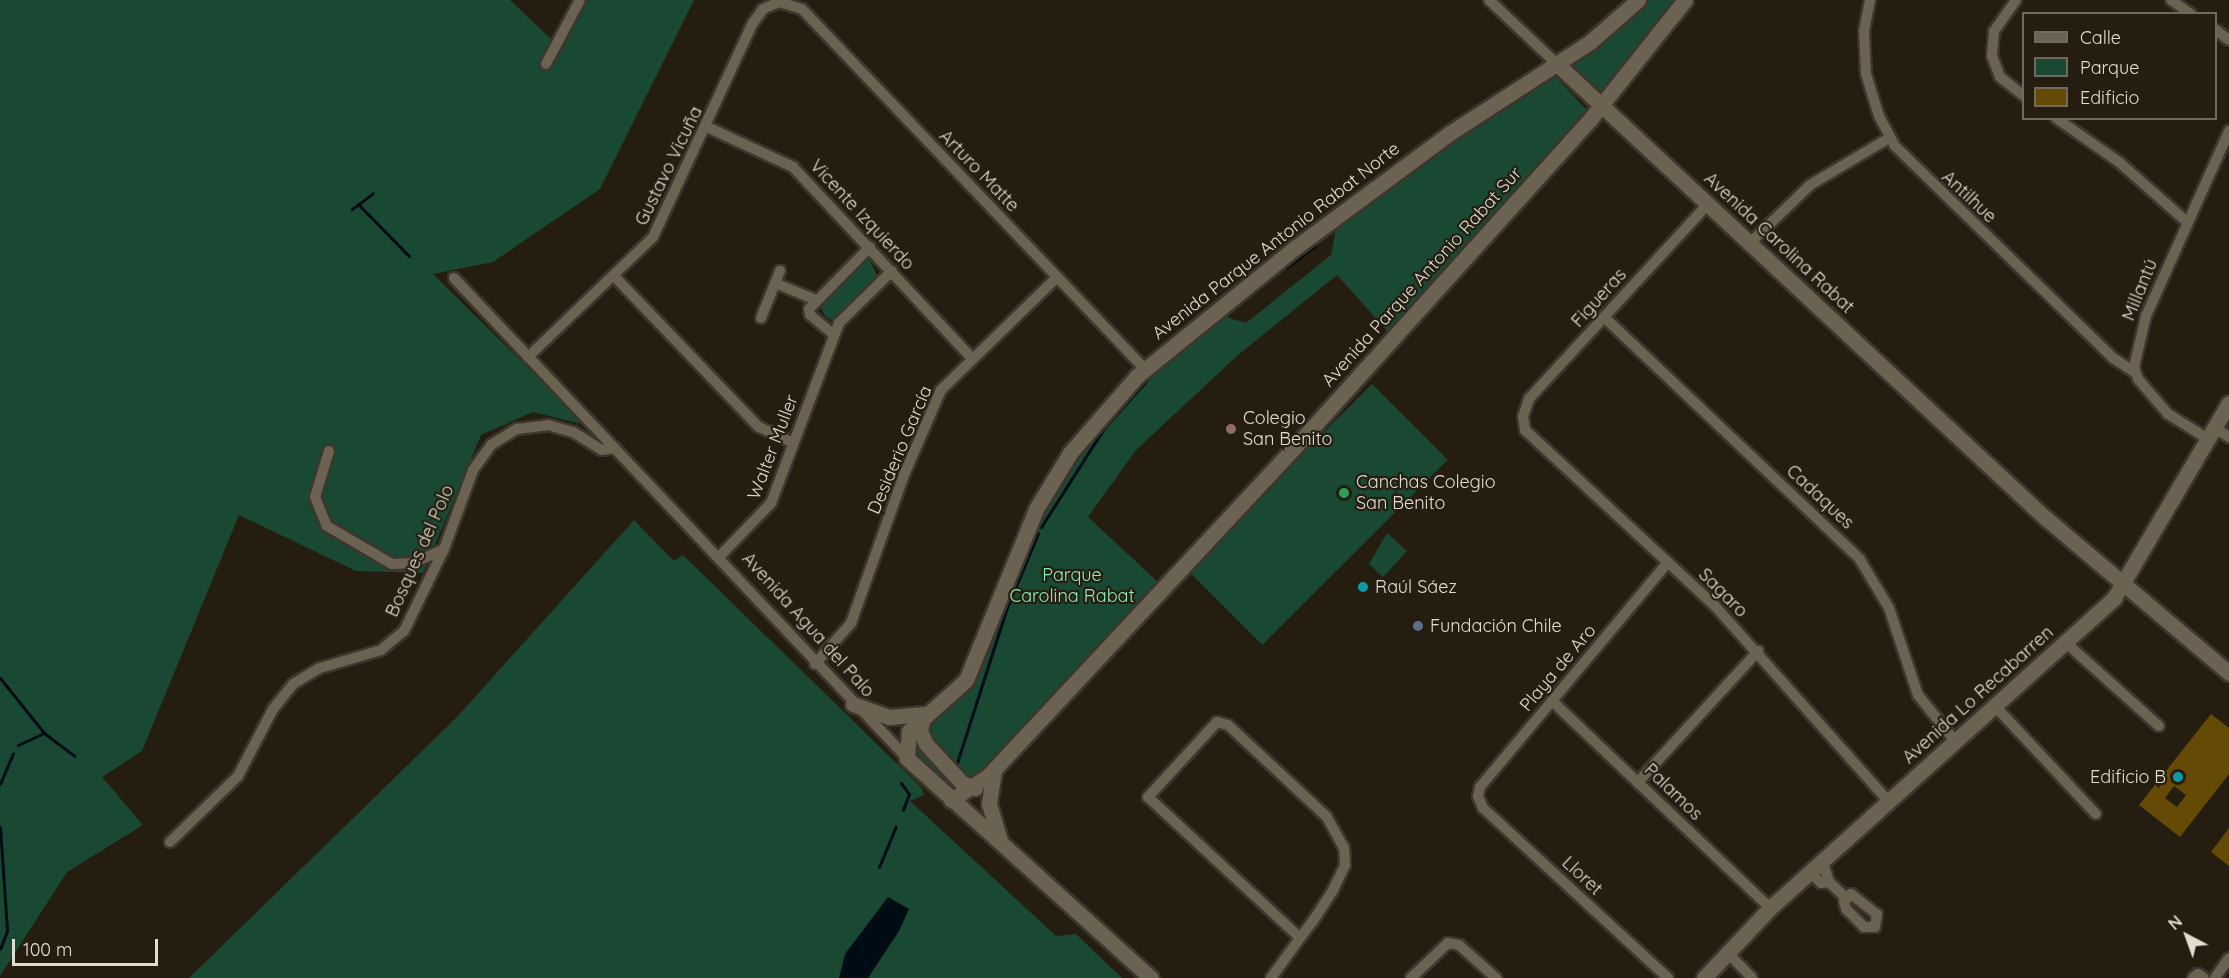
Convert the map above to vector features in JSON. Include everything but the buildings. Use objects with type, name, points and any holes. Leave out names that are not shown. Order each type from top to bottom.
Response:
[{"type":"street","points":[[546,64],[580,0]]},
{"type":"street","name":"Avenida Carolina Rabat","points":[[1489,0],[2121,589],[2229,673]]},
{"type":"street","name":"Avenida Parque Antonio Rabat Norte","points":[[907,758],[909,731],[925,714],[966,680],[1016,552],[1055,476],[1088,429],[1145,369],[1209,313],[1388,178],[1557,64],[1638,0]]},
{"type":"street","name":"Avenida Parque Antonio Rabat Sur","points":[[951,800],[975,788],[995,768],[1288,454],[1602,105],[1685,0]]},
{"type":"street","name":"Antilhue","points":[[1870,0],[1864,59],[1875,107],[1889,138],[1921,175],[2113,358],[2136,373]]},
{"type":"street","points":[[2016,0],[1994,32],[1992,56],[2000,78],[2022,94]]},
{"type":"street","points":[[2171,0],[2188,12]]},
{"type":"street","name":"Gustavo Vicuña","points":[[528,357],[614,276],[657,231],[757,15],[770,5],[786,2]]},
{"type":"street","name":"Arturo Matte","points":[[786,2],[802,9],[1145,369]]},
{"type":"street","points":[[2217,31],[2229,40]]},
{"type":"street","points":[[2059,120],[2119,162],[2187,222]]},
{"type":"street","name":"Vicente Izquierdo","points":[[707,127],[788,163],[870,247],[971,357]]},
{"type":"street","name":"Millantú","points":[[2136,373],[2144,324],[2229,131]]},
{"type":"street","points":[[1750,243],[1810,185],[1889,138]]},
{"type":"street","name":"Figueras","points":[[1523,420],[1529,399],[1708,204]]},
{"type":"street","points":[[833,334],[810,315],[816,300],[870,247]]},
{"type":"street","points":[[761,318],[780,271]]},
{"type":"street","name":"Walter Muller","points":[[719,557],[767,510],[833,334],[844,317],[892,271]]},
{"type":"street","points":[[614,276],[759,427],[793,443]]},
{"type":"street","name":"Desiderio García","points":[[814,664],[851,623],[935,400],[971,357],[1057,277]]},
{"type":"street","name":"Avenida Agua del Palo","points":[[454,278],[719,557],[814,664],[853,704],[951,800],[1151,978]]},
{"type":"street","points":[[775,283],[816,300]]},
{"type":"street","name":"Cadaques","points":[[1604,317],[1859,558],[1889,608],[1918,695],[1955,741]]},
{"type":"street","points":[[2136,373],[2168,414],[2212,434],[2229,437]]},
{"type":"street","name":"Avenida Lo Recabarren","points":[[1704,978],[1770,908],[2121,589],[2229,403]]},
{"type":"street","name":"Sagaro","points":[[1523,420],[1533,441],[1668,562],[1758,651],[1889,802]]},
{"type":"street","name":"Bosques del Polo","points":[[170,842],[238,776],[273,709],[293,684],[320,668],[381,650],[404,631],[444,549],[478,461],[508,433],[548,425],[573,432],[602,450],[615,448]]},
{"type":"street","points":[[329,451],[315,497],[327,526],[392,564],[413,563],[444,549]]},
{"type":"street","name":"Playa de Aro","points":[[1478,796],[1480,787],[1668,562]]},
{"type":"street","points":[[2065,642],[2159,726]]},
{"type":"street","points":[[1638,782],[1758,651]]},
{"type":"street","name":"Palamos","points":[[1552,701],[1770,908]]},
{"type":"street","points":[[853,704],[889,717],[925,714],[920,731],[926,744],[962,783],[975,788]]},
{"type":"street","points":[[1994,705],[2096,814]]},
{"type":"street","points":[[1271,978],[1300,938],[1342,875],[1344,848],[1327,817],[1228,725],[1217,722],[1148,796],[1300,938]]},
{"type":"street","points":[[995,768],[989,804],[1004,848]]},
{"type":"street","name":"Lloret","points":[[1478,796],[1483,808],[1668,978]]},
{"type":"street","points":[[1823,862],[1829,882],[1846,898]]},
{"type":"street","points":[[1810,872],[1821,883],[1829,882]]},
{"type":"street","points":[[1411,978],[1448,943],[1459,945],[1496,978]]},
{"type":"street","points":[[1727,952],[1752,978]]},
{"type":"street","points":[[2215,978],[2229,958]]},
{"type":"street","points":[[2193,978],[2198,974],[2204,978]]},
{"type":"green space","points":[[0,0],[510,0],[551,39],[581,0],[694,0],[600,189],[493,262],[433,274],[586,425],[533,412],[481,435],[423,573],[356,571],[239,515],[142,751],[102,777],[143,825],[67,872],[0,976]]},
{"type":"green space","points":[[1643,0],[1677,0],[1607,91],[1599,93],[1572,68],[1574,59]]},
{"type":"green space","name":"Parque Carolina Rabat","points":[[1554,75],[1588,111],[1389,333],[1337,275],[1238,355],[1136,450],[1088,517],[1159,583],[967,786],[953,792],[917,759],[919,733],[967,688],[1028,538],[1076,456],[1129,392],[1216,314],[1246,323],[1331,255],[1337,223],[1476,123]]},
{"type":"green space","points":[[869,259],[878,277],[834,321],[826,317],[819,304],[863,260]]},
{"type":"green space","name":"Canchas Colegio San Benito","points":[[1372,384],[1448,460],[1262,645],[1187,569]]},
{"type":"green space","points":[[634,520],[674,561],[683,555],[922,788],[924,795],[910,801],[1056,936],[1076,934],[1122,978],[189,978],[457,717]]},
{"type":"green space","points":[[1387,533],[1407,551],[1383,577],[1369,564]]},
{"type":"shaded area","points":[[888,897],[909,909],[899,931],[868,978],[839,978],[845,954]]},
{"type":"waterway","points":[[352,209],[373,193]]},
{"type":"waterway","points":[[358,204],[409,256]]},
{"type":"waterway","points":[[1286,268],[1315,246]]},
{"type":"waterway","points":[[1236,306],[1267,282]]},
{"type":"waterway","points":[[1041,527],[1104,428],[1154,372]]},
{"type":"waterway","points":[[955,769],[1006,610],[1038,533]]},
{"type":"waterway","points":[[0,678],[44,733]]},
{"type":"waterway","points":[[18,745],[44,733],[74,756]]},
{"type":"waterway","points":[[0,784],[13,754]]},
{"type":"waterway","points":[[901,783],[909,794],[903,810]]},
{"type":"waterway","points":[[879,867],[896,826]]},
{"type":"waterway","points":[[0,827],[7,931],[0,949]]},
{"type":"place","name":"Colegio San Benito","points":[[1231,429]]},
{"type":"place","name":"Canchas Colegio San Benito","points":[[1344,493]]},
{"type":"place","name":"Raúl Sáez","points":[[1363,587]]},
{"type":"place","name":"Fundación Chile","points":[[1418,626]]},
{"type":"place","name":"Edificio B","points":[[2178,777]]}]
